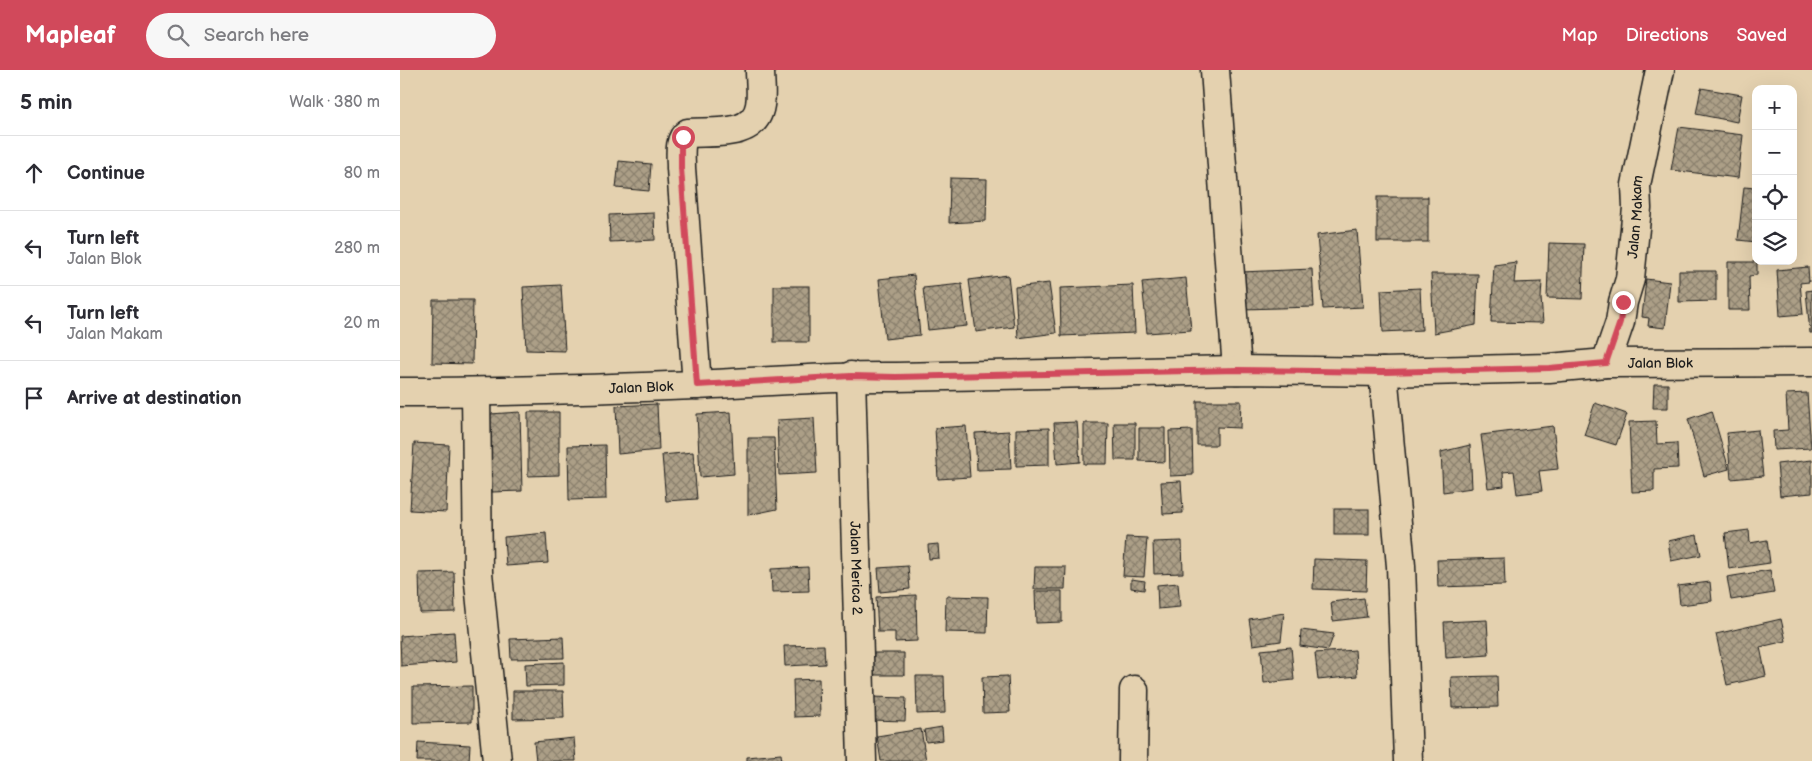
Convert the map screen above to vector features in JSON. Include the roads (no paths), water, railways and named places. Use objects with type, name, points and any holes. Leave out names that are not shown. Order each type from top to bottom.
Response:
[{"type":"street","points":[[697,385],[681,177],[681,143],[683,137],[688,133],[740,130],[756,119],[760,105],[760,70]]},
{"type":"street","points":[[1215,70],[1237,370]]},
{"type":"street","name":"Jalan Makam","points":[[1606,363],[1620,322],[1623,302],[1630,279],[1637,208],[1636,185],[1660,70]]},
{"type":"street","name":"Jalan Blok","points":[[400,392],[476,392],[697,385],[851,376],[896,377],[1237,370],[1383,372],[1549,368],[1606,363],[1812,362]]},
{"type":"street","points":[[1383,372],[1401,566],[1408,761]]},
{"type":"street","name":"Jalan Merica 2","points":[[851,376],[862,761]]},
{"type":"street","points":[[476,392],[478,573],[497,761]]},
{"type":"street","points":[[1133,761],[1134,690]]}]
